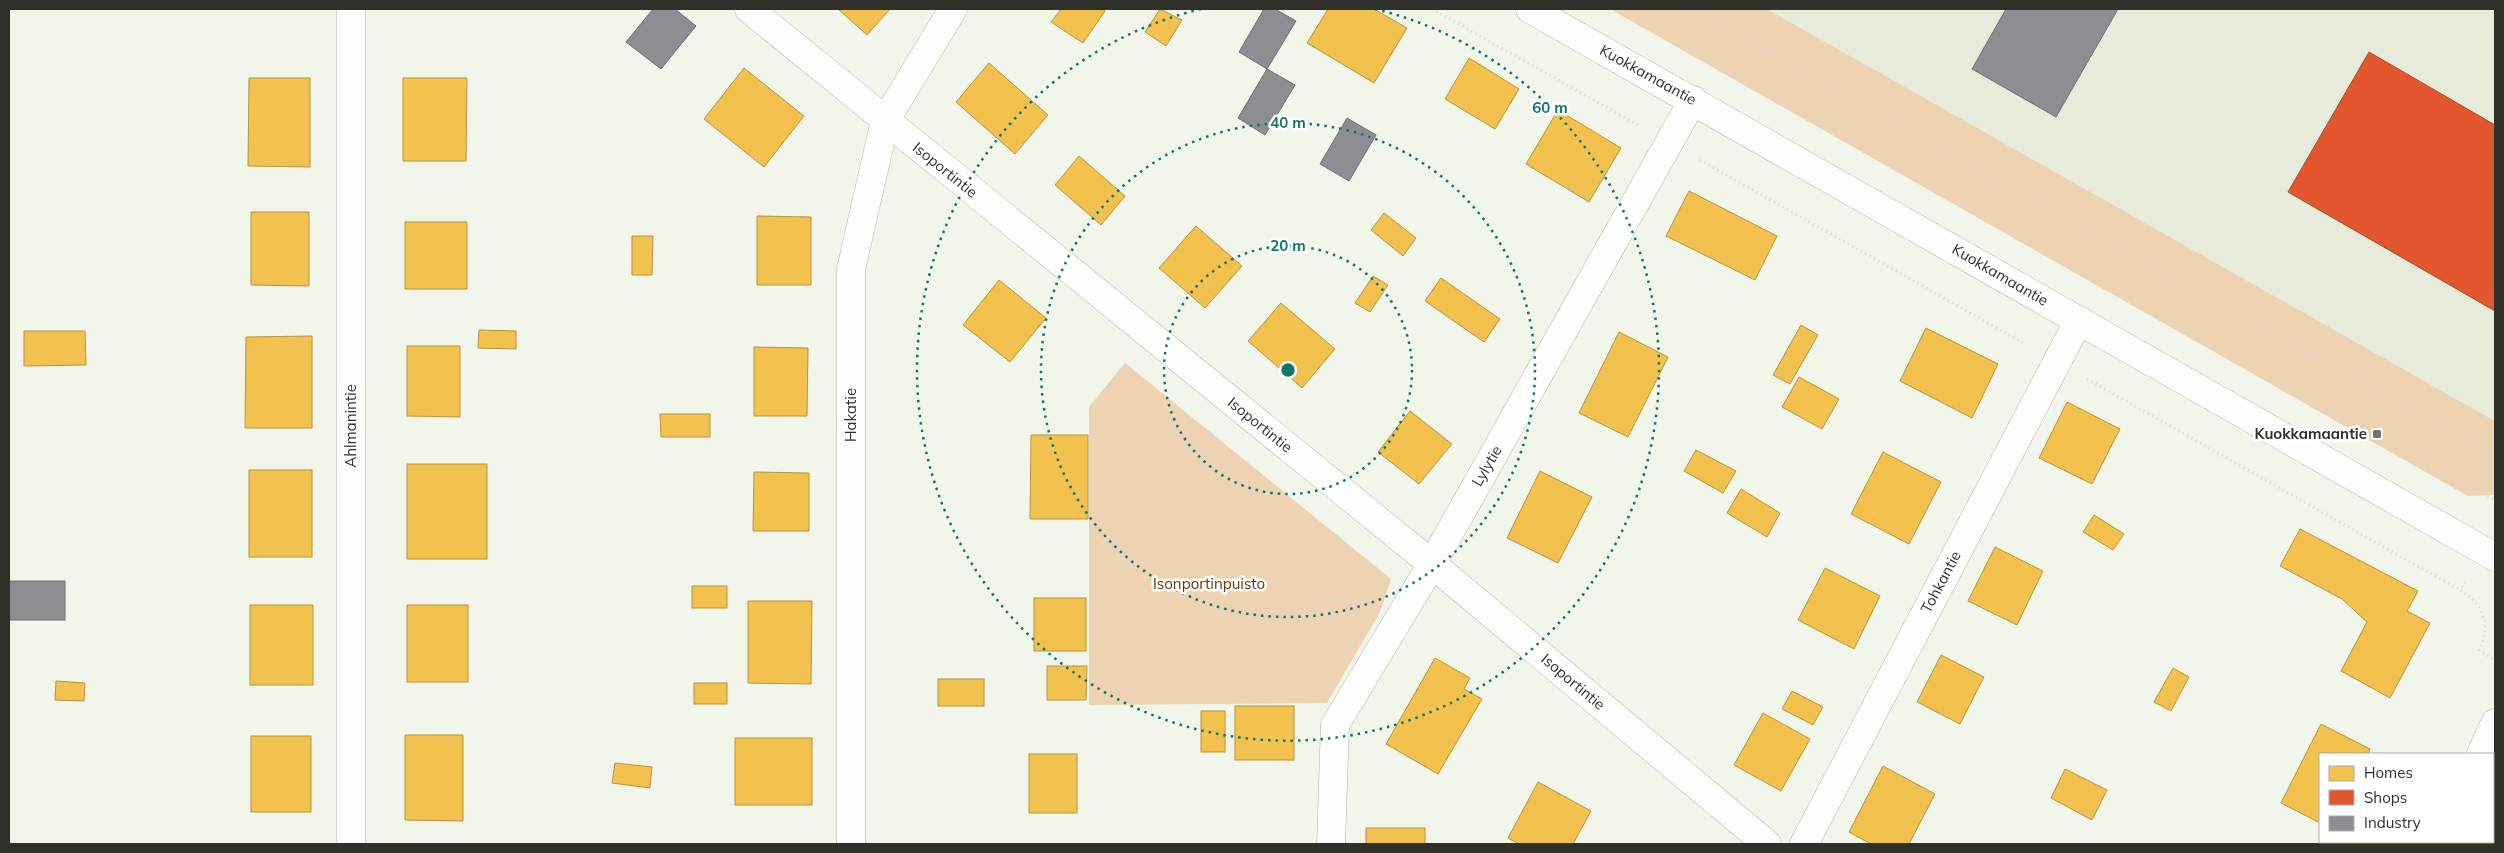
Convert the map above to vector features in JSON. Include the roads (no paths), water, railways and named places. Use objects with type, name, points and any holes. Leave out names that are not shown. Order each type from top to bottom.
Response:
[{"type":"street","name":"Ahlmanintie","points":[[351,9],[351,844]]},
{"type":"street","name":"Isoportintie","points":[[749,9],[1432,564],[1767,844]]},
{"type":"street","name":"Hakatie","points":[[851,844],[851,269],[885,121],[953,9]]},
{"type":"street","name":"Kuokkamaantie","points":[[1530,9],[2489,553]]},
{"type":"street","name":"Lylytie","points":[[1331,844],[1335,725],[1432,564],[1693,100]]},
{"type":"street","name":"Tohkantie","points":[[1804,844],[2079,320]]},
{"type":"street","points":[[2481,753],[2495,723]]},
{"type":"place","name":"Kuokkamaantie","points":[[2377,434]]},
{"type":"park label","name":"Isonportinpuisto","points":[[1209,584]]}]
